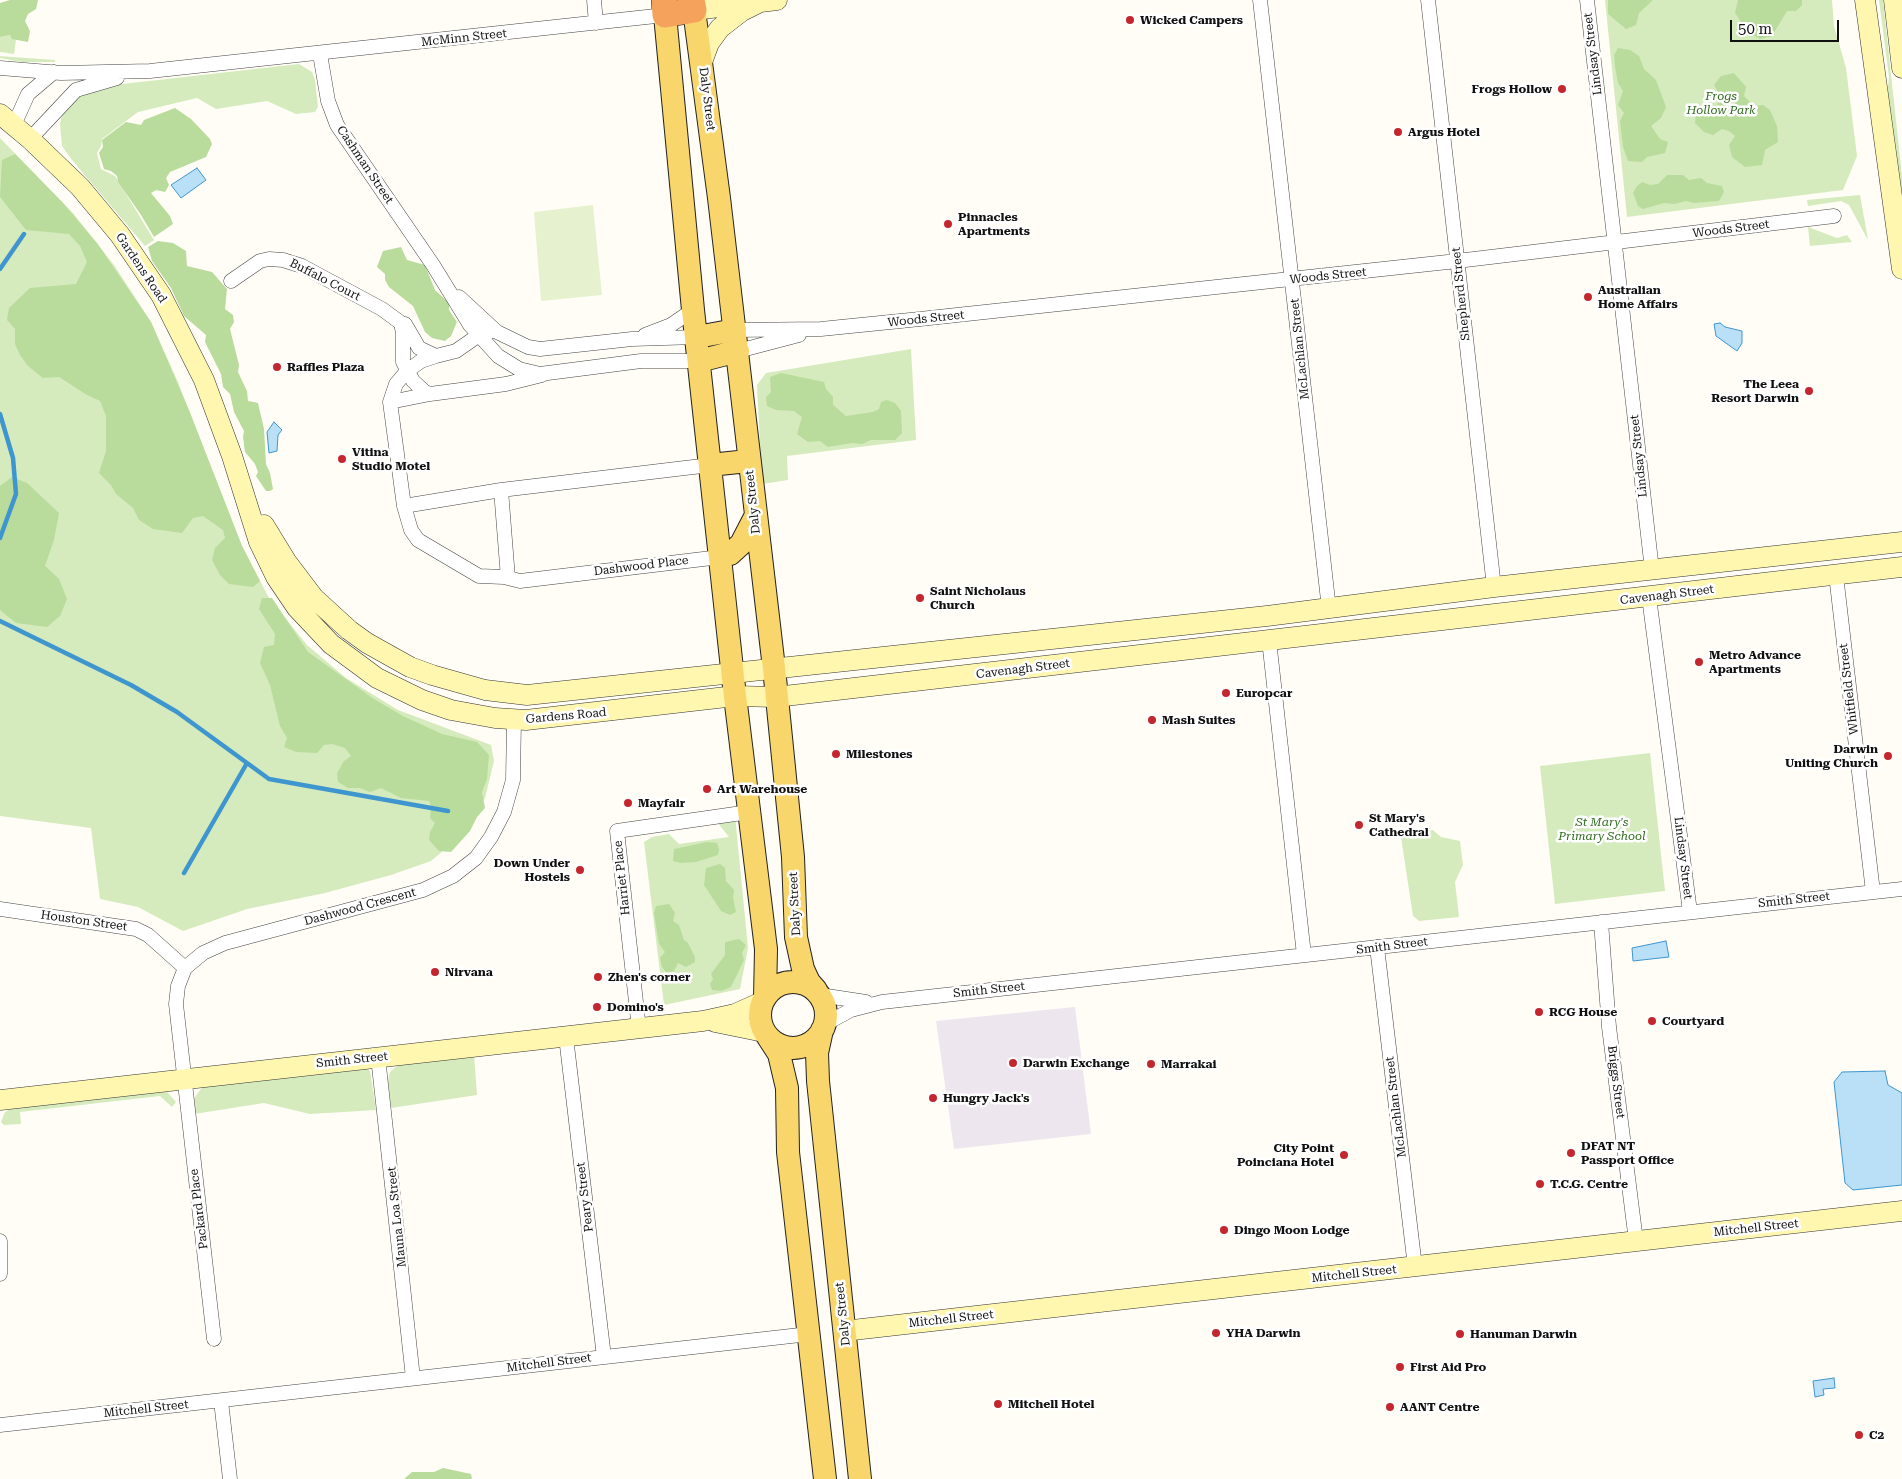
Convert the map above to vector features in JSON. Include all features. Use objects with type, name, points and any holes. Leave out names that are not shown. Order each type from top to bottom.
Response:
[{"type":"highway","name":"McMinn Street","points":[[664,8],[693,5]]},
{"type":"main road","name":"Daly Street","points":[[693,5],[702,62],[736,340],[754,517],[774,668],[793,857],[796,937],[803,969],[809,982],[818,992]]},
{"type":"main road","points":[[664,8],[693,310],[732,672],[766,949],[763,1000],[760,1014],[766,1035],[779,1054],[787,1088],[788,1152],[825,1479]]},
{"type":"main road","points":[[697,337],[736,340]]},
{"type":"main road","points":[[699,361],[736,340]]},
{"type":"main road","points":[[710,465],[748,461]]},
{"type":"main road","name":"Dashwood Place","points":[[720,556],[730,554],[741,544],[754,517]]},
{"type":"main road","points":[[763,1000],[775,987],[789,982],[802,983],[818,992],[825,1006],[823,1027],[813,1041],[800,1047],[785,1047],[766,1035]]},
{"type":"main road","name":"Daly Street","points":[[823,1027],[817,1052],[818,1081],[860,1479]]},
{"type":"main road","name":"Mitchell Street","points":[[809,1334],[844,1330]]},
{"type":"street","points":[[594,0],[596,23]]},
{"type":"street","name":"McLachlan Street","points":[[1260,0],[1329,609]]},
{"type":"street","name":"Shepherd Street","points":[[1428,0],[1494,587]]},
{"type":"street","name":"Lindsay Street","points":[[1587,0],[1652,570],[1649,597],[1690,912]]},
{"type":"street","points":[[1865,0],[1902,269]]},
{"type":"street","points":[[1894,0],[1902,68]]},
{"type":"street","points":[[702,62],[709,43],[720,28],[742,11],[769,1]]},
{"type":"street","name":"McMinn Street","points":[[693,5],[769,1]]},
{"type":"street","name":"McMinn Street","points":[[150,71],[596,23],[664,8]]},
{"type":"street","name":"Cashman Street","points":[[320,54],[328,101],[337,125],[479,335]]},
{"type":"street","points":[[0,68],[54,72],[150,71]]},
{"type":"street","points":[[30,139],[76,90],[92,84],[150,71]]},
{"type":"street","points":[[7,120],[28,94],[54,72]]},
{"type":"street","name":"Gardens Road","points":[[7,120],[30,139],[80,187],[142,264],[193,354],[249,495],[286,561],[314,598],[349,630],[388,656],[410,667],[461,684],[514,694],[543,694],[774,668]]},
{"type":"street","name":"Woods Street","points":[[736,340],[821,329],[1292,280],[1834,216]]},
{"type":"street","name":"Buffalo Court","points":[[231,282],[260,261],[269,259],[283,260],[302,266],[396,319],[406,326],[419,348],[436,356]]},
{"type":"street","name":"Cashman Street","points":[[433,265],[467,305],[497,332]]},
{"type":"street","points":[[632,339],[671,325],[693,310]]},
{"type":"street","points":[[396,319],[403,333],[403,362],[407,372],[421,390],[430,394]]},
{"type":"street","name":"Woods Street","points":[[736,340],[821,329]]},
{"type":"street","points":[[697,337],[632,339],[549,349],[528,347],[497,332],[479,335],[456,351],[421,361],[396,384],[390,402],[430,394],[511,383],[590,366],[641,361],[699,361]]},
{"type":"street","points":[[479,335],[498,356],[519,369],[548,374]]},
{"type":"street","points":[[587,344],[590,366]]},
{"type":"street","points":[[519,369],[528,347]]},
{"type":"street","name":"Dashwood Place","points":[[390,402],[404,506],[411,530],[418,540],[479,576],[508,578],[520,581],[720,556]]},
{"type":"street","name":"Gardens Road","points":[[232,456],[259,542],[276,577],[297,608],[331,644],[377,678],[422,700],[474,715],[514,720],[543,720],[735,696],[776,697]]},
{"type":"street","points":[[404,506],[501,490],[710,465]]},
{"type":"street","points":[[501,490],[508,578]]},
{"type":"street","points":[[774,668],[1267,616],[1494,587],[1902,542]]},
{"type":"street","points":[[1830,550],[1836,575]]},
{"type":"street","name":"Cavenagh Street","points":[[776,697],[1902,567]]},
{"type":"street","name":"Whitfield Street","points":[[1836,575],[1873,892]]},
{"type":"street","points":[[1494,587],[1498,614]]},
{"type":"street","points":[[1329,609],[1331,633]]},
{"type":"street","points":[[1267,616],[1304,956]]},
{"type":"street","points":[[913,653],[917,681]]},
{"type":"street","points":[[601,687],[604,712]]},
{"type":"street","name":"Dashwood Crescent","points":[[185,968],[203,953],[225,943],[423,890],[453,876],[476,858],[492,837],[504,812],[513,780],[514,694]]},
{"type":"street","name":"Harriet Place","points":[[640,1029],[617,831],[749,812]]},
{"type":"street","name":"Smith Street","points":[[818,992],[853,1001],[882,1002],[1902,889]]},
{"type":"street","name":"Houston Street","points":[[0,909],[136,929],[148,935],[185,968]]},
{"type":"street","name":"Briggs Street","points":[[1601,922],[1609,1026],[1636,1241]]},
{"type":"street","name":"McLachlan Street","points":[[1377,947],[1414,1267]]},
{"type":"street","points":[[184,1079],[176,1004],[178,986],[185,968]]},
{"type":"street","name":"Smith Street","points":[[0,1100],[703,1022],[735,1014],[763,1000]]},
{"type":"street","name":"Smith Street","points":[[823,1027],[851,1010],[882,1002]]},
{"type":"street","name":"Smith Street","points":[[703,1022],[730,1024],[766,1035]]},
{"type":"street","name":"Peary Street","points":[[566,1037],[604,1357]]},
{"type":"street","name":"Mauna Loa Street","points":[[378,1057],[413,1378]]},
{"type":"street","name":"Packard Place","points":[[184,1079],[214,1339]]},
{"type":"street","name":"Mitchell Street","points":[[844,1330],[1902,1211]]},
{"type":"street","points":[[0,1241],[0,1274]]},
{"type":"street","name":"Mitchell Street","points":[[0,1425],[809,1334]]},
{"type":"street","points":[[221,1401],[230,1479]]},
{"type":"shaded area","points":[[1075,1007],[1091,1134],[954,1149],[936,1021]]},
{"type":"green space","points":[[10,0],[38,0],[36,9],[28,14],[25,21],[30,31],[28,42],[12,39],[10,35],[0,37],[0,3]]},
{"type":"green space","name":"Frogs Hollow Park","points":[[1605,0],[1832,0],[1834,26],[1846,68],[1857,156],[1843,190],[1627,217]]},
{"type":"green space","points":[[1608,0],[1653,0],[1639,13],[1636,25],[1626,29],[1608,14]]},
{"type":"green space","points":[[1738,0],[1802,0],[1802,5],[1796,11],[1787,11],[1772,36],[1760,39],[1749,33],[1735,13]]},
{"type":"green space","points":[[1879,0],[1883,0],[1902,176],[1902,225],[1885,115],[1889,77]]},
{"type":"green space","points":[[10,35],[16,40],[14,54],[0,52],[0,37]]},
{"type":"green space","points":[[1618,48],[1630,50],[1639,56],[1644,69],[1656,80],[1666,107],[1661,118],[1651,126],[1660,139],[1668,142],[1665,153],[1647,157],[1642,162],[1628,161],[1623,147],[1620,121],[1624,113],[1618,105],[1623,91],[1618,83],[1614,55]]},
{"type":"green space","points":[[0,56],[55,60],[55,62],[22,62],[0,58]]},
{"type":"green space","points":[[299,64],[312,72],[315,80],[318,107],[315,112],[296,114],[267,101],[216,109],[197,98],[138,112],[102,139],[97,153],[101,169],[115,176],[154,240],[145,246],[62,146],[60,124],[63,110],[74,97],[96,87]]},
{"type":"green space","points":[[1734,73],[1746,87],[1744,96],[1754,106],[1763,105],[1770,110],[1777,126],[1778,142],[1765,150],[1762,165],[1745,167],[1732,157],[1729,145],[1735,136],[1729,131],[1722,129],[1713,135],[1704,132],[1695,123],[1696,111],[1703,104],[1717,105],[1720,95],[1714,85],[1721,76]]},
{"type":"green space","points":[[175,108],[191,119],[210,139],[212,144],[206,157],[170,172],[166,178],[169,185],[165,192],[156,190],[151,193],[170,216],[173,224],[154,237],[118,182],[117,176],[111,171],[104,169],[99,153],[103,147],[102,140],[126,122],[141,125],[144,120]]},
{"type":"green space","points":[[0,138],[73,213],[114,265],[151,322],[177,380],[242,546],[269,598],[307,645],[346,678],[398,710],[491,745],[494,761],[485,798],[464,833],[431,861],[391,875],[325,893],[247,909],[183,931],[138,907],[100,899],[91,828],[0,816]]},
{"type":"green space","points":[[15,154],[62,202],[97,243],[151,322],[189,410],[242,546],[260,581],[253,587],[229,584],[220,575],[212,560],[215,548],[225,538],[223,530],[203,516],[193,518],[182,533],[153,529],[139,520],[133,508],[116,494],[111,485],[99,473],[106,451],[106,416],[100,401],[59,377],[43,378],[28,366],[20,355],[15,344],[15,329],[7,320],[9,308],[30,288],[76,284],[87,262],[80,246],[69,234],[26,230],[0,197],[2,160]]},
{"type":"green space","points":[[1667,175],[1683,175],[1689,180],[1701,178],[1707,183],[1722,186],[1724,192],[1719,201],[1664,203],[1643,209],[1638,206],[1633,193],[1637,186],[1642,182],[1650,185],[1658,184]]},
{"type":"green space","points":[[1860,195],[1868,240],[1849,205],[1841,201],[1808,206],[1807,200]]},
{"type":"green space","points":[[593,205],[602,295],[541,301],[534,212]]},
{"type":"green space","points":[[1808,227],[1837,238],[1847,235],[1852,242],[1810,246]]},
{"type":"green space","points":[[158,241],[173,243],[186,251],[187,266],[212,272],[227,289],[225,309],[233,315],[234,322],[230,329],[239,365],[238,372],[247,391],[248,401],[258,403],[264,429],[266,464],[273,489],[270,491],[266,491],[256,476],[258,472],[255,464],[245,452],[244,431],[234,412],[230,394],[223,387],[221,374],[205,342],[206,335],[184,316],[171,288],[152,261],[148,247]]},
{"type":"green space","points":[[401,247],[407,260],[425,265],[435,290],[449,303],[449,310],[457,322],[451,336],[445,341],[432,338],[425,332],[413,306],[389,287],[385,280],[385,274],[377,267],[383,251]]},
{"type":"green space","points":[[911,349],[916,440],[787,456],[788,480],[762,484],[757,385],[766,373]]},
{"type":"green space","points":[[781,373],[824,382],[826,389],[833,397],[833,405],[846,416],[873,412],[879,409],[881,402],[887,400],[895,403],[901,411],[902,433],[895,440],[871,440],[862,444],[852,443],[828,447],[820,441],[808,442],[797,434],[802,417],[794,411],[776,410],[767,406],[766,397],[771,392],[770,377]]},
{"type":"green space","points":[[12,477],[27,483],[59,513],[54,540],[45,566],[59,579],[67,599],[60,616],[47,627],[16,623],[0,610],[0,486]]},
{"type":"green space","points":[[262,598],[272,598],[308,652],[374,699],[403,716],[442,734],[477,742],[489,755],[487,779],[482,792],[485,808],[477,817],[470,831],[451,852],[439,851],[429,840],[430,832],[435,823],[430,818],[431,805],[429,801],[401,798],[381,788],[370,792],[360,788],[348,788],[338,782],[337,773],[344,761],[351,756],[345,748],[332,744],[324,745],[317,753],[296,752],[284,747],[287,738],[280,726],[270,685],[260,663],[264,647],[274,645],[275,634],[259,609]]},
{"type":"green space","name":"St Mary's Primary School","points":[[1650,753],[1665,891],[1555,904],[1540,766]]},
{"type":"green space","points":[[735,816],[748,948],[740,989],[664,1005],[644,842],[652,837],[669,834],[679,844],[729,837],[717,822]]},
{"type":"green space","points":[[1433,830],[1441,837],[1460,841],[1463,865],[1455,882],[1459,917],[1419,921],[1413,916],[1401,837],[1406,833]]},
{"type":"green space","points":[[707,842],[717,843],[718,855],[696,862],[681,863],[673,861],[674,849]]},
{"type":"green space","points":[[720,864],[725,868],[726,881],[734,890],[733,898],[736,912],[730,915],[721,911],[704,885],[706,868]]},
{"type":"green space","points":[[669,904],[675,913],[673,921],[679,925],[684,940],[688,943],[695,957],[695,962],[686,967],[678,963],[674,971],[667,973],[662,967],[660,958],[665,952],[659,944],[654,913],[656,906]]},
{"type":"green space","points":[[739,939],[746,945],[742,953],[744,960],[731,987],[721,991],[712,990],[710,984],[713,979],[711,974],[725,955],[725,942]]},
{"type":"green space","points":[[474,1054],[477,1095],[391,1108],[388,1081],[390,1072],[400,1063]]},
{"type":"green space","points":[[364,1067],[370,1071],[376,1110],[310,1114],[264,1103],[194,1114],[194,1098],[204,1085]]},
{"type":"green space","points":[[157,1090],[167,1092],[176,1102],[172,1107],[160,1096],[20,1112],[21,1124],[4,1125],[1,1122],[5,1112],[15,1106]]},
{"type":"green space","points":[[443,1468],[471,1474],[472,1479],[404,1479],[412,1472],[434,1472]]},
{"type":"water","points":[[197,168],[206,180],[181,198],[171,185]]},
{"type":"water","points":[[1720,323],[1725,327],[1742,331],[1742,343],[1737,351],[1716,336],[1714,324]]},
{"type":"water","points":[[274,422],[282,430],[278,435],[277,451],[269,453],[267,432]]},
{"type":"water","points":[[1666,941],[1669,957],[1633,961],[1632,948]]},
{"type":"water","points":[[1885,1071],[1888,1085],[1902,1093],[1902,1185],[1853,1190],[1845,1183],[1834,1082],[1842,1072]]},
{"type":"water","points":[[1834,1378],[1835,1388],[1823,1389],[1824,1395],[1815,1397],[1813,1381]]},
{"type":"waterway","points":[[0,269],[24,234]]},
{"type":"waterway","points":[[0,414],[13,458],[16,494],[0,538]]},
{"type":"waterway","points":[[0,621],[131,685],[177,712],[269,779],[448,811]]},
{"type":"waterway","points":[[184,873],[247,763]]},
{"type":"place","name":"Wicked Campers","points":[[1130,20]]},
{"type":"place","name":"Frogs Hollow","points":[[1562,89]]},
{"type":"place","name":"Argus Hotel","points":[[1398,132]]},
{"type":"place","name":"Pinnacles Apartments","points":[[948,224]]},
{"type":"place","name":"Australian Home Affairs","points":[[1588,297]]},
{"type":"place","name":"Raffles Plaza","points":[[277,367]]},
{"type":"place","name":"The Leea Resort Darwin","points":[[1809,391]]},
{"type":"place","name":"Vitina Studio Motel","points":[[342,459]]},
{"type":"place","name":"Saint Nicholaus Church","points":[[920,598]]},
{"type":"place","name":"Metro Advance Apartments","points":[[1699,662]]},
{"type":"place","name":"Europcar","points":[[1226,693]]},
{"type":"place","name":"Mash Suites","points":[[1152,720]]},
{"type":"place","name":"Milestones","points":[[836,754]]},
{"type":"place","name":"Darwin Uniting Church","points":[[1888,756]]},
{"type":"place","name":"Art Warehouse","points":[[707,789]]},
{"type":"place","name":"Mayfair","points":[[628,803]]},
{"type":"place","name":"St Mary's Cathedral","points":[[1359,825]]},
{"type":"place","name":"Down Under Hostels","points":[[580,870]]},
{"type":"place","name":"Nirvana","points":[[435,972]]},
{"type":"place","name":"Zhen's corner","points":[[598,977]]},
{"type":"place","name":"Domino's","points":[[597,1007]]},
{"type":"place","name":"RCG House","points":[[1539,1012]]},
{"type":"place","name":"Courtyard","points":[[1652,1021]]},
{"type":"place","name":"Darwin Exchange","points":[[1013,1063]]},
{"type":"place","name":"Marrakai","points":[[1151,1064]]},
{"type":"place","name":"Hungry Jack's","points":[[933,1098]]},
{"type":"place","name":"DFAT NT Passport Office","points":[[1571,1153]]},
{"type":"place","name":"City Point Poinciana Hotel","points":[[1344,1155]]},
{"type":"place","name":"T.C.G. Centre","points":[[1540,1184]]},
{"type":"place","name":"Dingo Moon Lodge","points":[[1224,1230]]},
{"type":"place","name":"YHA Darwin","points":[[1216,1333]]},
{"type":"place","name":"Hanuman Darwin","points":[[1460,1334]]},
{"type":"place","name":"First Aid Pro","points":[[1400,1367]]},
{"type":"place","name":"Mitchell Hotel","points":[[998,1404]]},
{"type":"place","name":"AANT Centre","points":[[1390,1407]]},
{"type":"place","name":"C2","points":[[1859,1435]]}]
